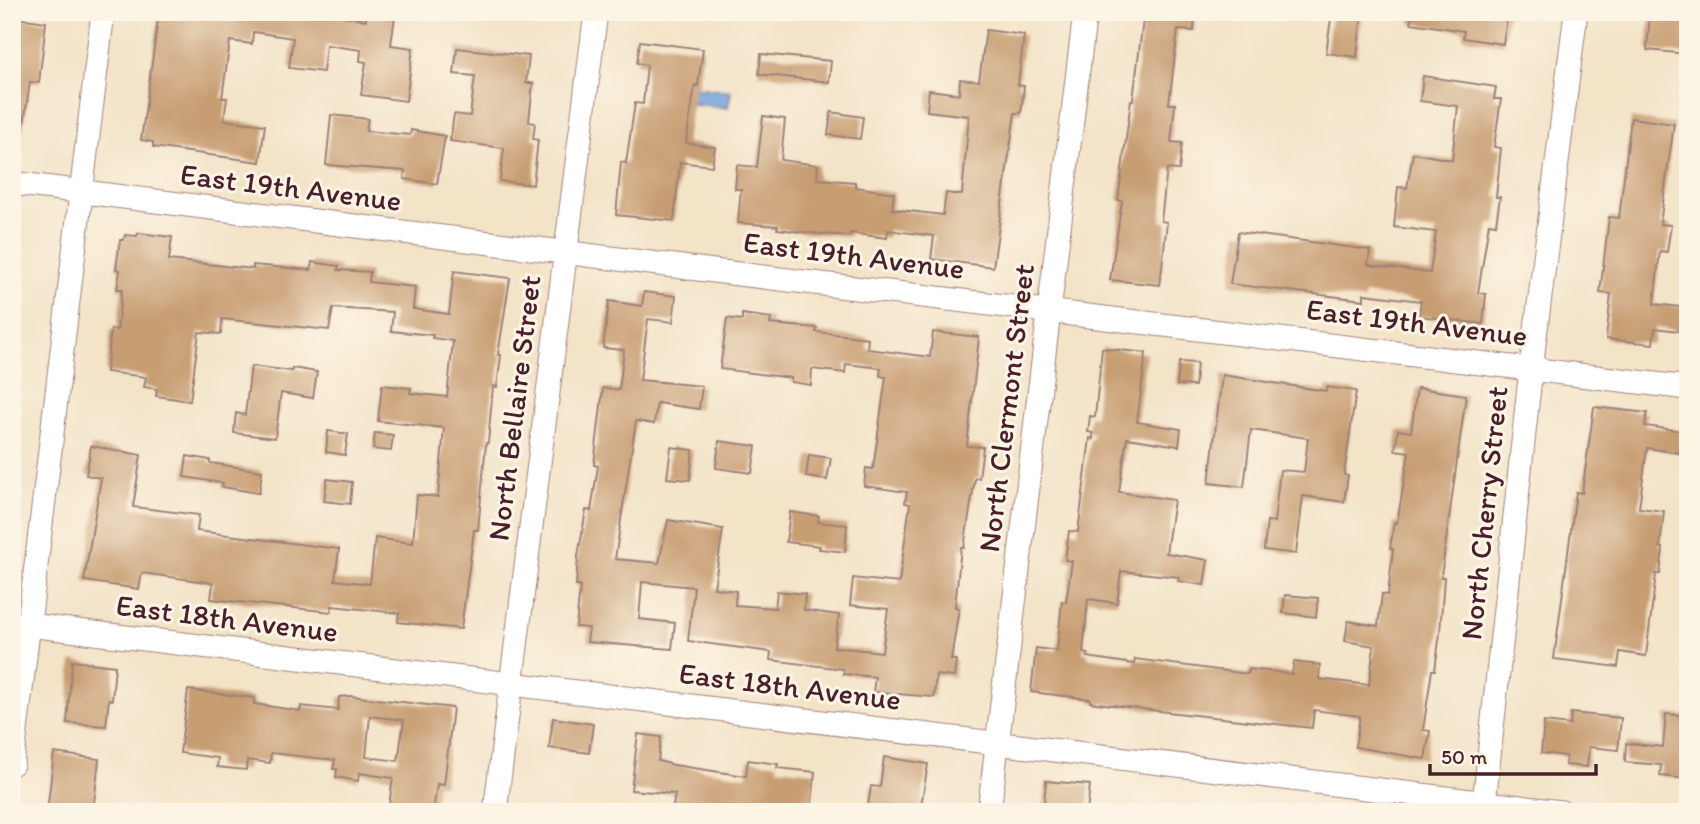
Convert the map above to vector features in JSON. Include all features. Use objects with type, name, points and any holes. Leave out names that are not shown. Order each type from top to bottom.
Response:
[{"type":"street","points":[[12,764],[21,624],[103,12]]},
{"type":"street","name":"North Bellaire Street","points":[[495,812],[596,12]]},
{"type":"street","name":"North Clermont Street","points":[[989,812],[1085,12]]},
{"type":"street","name":"North Cherry Street","points":[[1484,807],[1531,368],[1576,12]]},
{"type":"street","name":"East 19th Avenue","points":[[12,183],[1688,388]]},
{"type":"street","name":"East 18th Avenue","points":[[21,624],[996,743],[1484,807],[1561,812]]},
{"type":"water","points":[[689,87],[731,91],[728,108],[687,103]]},
{"type":"building","points":[[159,12],[231,12],[269,17],[269,12],[320,12],[366,20],[367,12],[395,16],[391,45],[413,48],[406,101],[361,95],[366,62],[360,61],[361,50],[326,45],[323,72],[289,68],[293,38],[253,32],[252,44],[230,41],[222,98],[227,98],[224,120],[265,125],[260,162],[153,147],[153,142],[141,140]]},
{"type":"building","points":[[1144,12],[1195,12],[1194,31],[1178,30],[1169,104],[1175,104],[1171,142],[1182,143],[1179,170],[1167,169],[1161,221],[1167,222],[1160,285],[1110,280],[1122,201],[1118,200]]},
{"type":"building","points":[[1332,12],[1362,12],[1357,57],[1326,53]]},
{"type":"building","points":[[1412,12],[1508,12],[1503,44],[1463,38],[1464,31],[1411,23]]},
{"type":"building","points":[[1650,12],[1688,12],[1688,54],[1647,50]]},
{"type":"building","points":[[12,17],[46,22],[39,83],[30,82],[23,130],[12,129]]},
{"type":"building","points":[[986,30],[1024,35],[1018,85],[1024,86],[1021,113],[1015,113],[993,267],[931,259],[934,236],[888,230],[887,238],[850,233],[850,236],[738,223],[741,189],[735,189],[737,165],[757,167],[763,116],[785,119],[781,160],[818,165],[817,179],[855,182],[855,187],[894,193],[892,209],[943,215],[946,193],[962,195],[969,116],[927,111],[929,90],[959,94],[960,79],[979,81]]},
{"type":"building","points":[[640,41],[703,49],[686,143],[715,147],[712,166],[680,162],[674,221],[616,215],[621,162],[626,163],[635,103],[643,104],[647,65],[637,63]]},
{"type":"building","points":[[457,48],[529,56],[526,83],[533,83],[529,122],[535,123],[533,139],[538,140],[533,185],[500,181],[504,148],[450,141],[454,114],[470,116],[475,76],[454,74]]},
{"type":"building","points":[[761,54],[831,61],[829,82],[759,74]]},
{"type":"building","points":[[1423,76],[1496,87],[1494,99],[1501,99],[1494,147],[1501,148],[1496,197],[1500,197],[1496,224],[1489,223],[1478,293],[1486,294],[1483,324],[1419,316],[1421,301],[1364,294],[1364,300],[1230,284],[1238,232],[1370,250],[1368,265],[1430,273],[1436,232],[1394,227],[1398,187],[1407,188],[1413,153],[1452,160],[1458,106],[1420,101]]},
{"type":"building","points":[[831,112],[863,117],[860,139],[828,135]]},
{"type":"building","points":[[331,115],[368,119],[366,131],[410,135],[411,130],[445,136],[437,184],[404,179],[405,171],[326,165]]},
{"type":"building","points":[[1631,118],[1674,124],[1660,224],[1671,225],[1667,252],[1660,251],[1654,304],[1688,308],[1688,332],[1655,328],[1653,344],[1606,339],[1611,294],[1600,293],[1609,217],[1619,218]]},
{"type":"building","points":[[138,233],[172,237],[169,260],[253,269],[253,265],[311,270],[312,262],[339,266],[338,270],[370,272],[369,282],[415,287],[413,309],[449,314],[454,271],[510,278],[498,355],[501,355],[497,387],[493,386],[478,530],[474,530],[461,629],[398,622],[399,613],[332,606],[331,612],[211,599],[213,583],[142,573],[139,589],[84,581],[101,478],[86,475],[91,446],[141,455],[133,507],[199,515],[197,531],[339,549],[335,580],[370,584],[375,538],[413,543],[417,495],[438,497],[444,428],[378,421],[382,385],[411,388],[410,393],[447,397],[453,341],[432,338],[433,335],[391,331],[393,312],[333,308],[329,330],[222,319],[221,334],[199,332],[190,401],[156,396],[157,389],[144,387],[146,377],[106,372],[111,329],[117,330],[122,289],[117,289],[120,270],[116,269],[120,240],[124,240],[125,235],[137,236]]},
{"type":"building","points":[[644,292],[676,296],[673,322],[648,319],[640,380],[702,386],[699,409],[657,403],[654,424],[636,421],[615,559],[659,563],[668,520],[723,529],[714,588],[736,591],[735,605],[775,608],[777,591],[805,594],[804,610],[839,615],[834,647],[882,652],[888,609],[850,605],[853,578],[899,583],[910,504],[905,503],[907,492],[864,486],[866,468],[873,469],[886,377],[880,376],[881,368],[846,364],[845,373],[812,369],[811,385],[791,382],[791,378],[720,369],[727,318],[742,320],[742,314],[771,318],[770,324],[817,328],[816,332],[868,338],[867,349],[930,357],[933,332],[979,337],[967,446],[983,447],[979,478],[975,478],[964,548],[961,547],[955,607],[959,608],[951,660],[956,660],[954,677],[936,675],[934,697],[873,692],[875,677],[843,674],[844,669],[770,660],[771,652],[688,641],[694,587],[642,582],[639,619],[675,623],[672,649],[587,642],[589,628],[576,627],[580,586],[576,586],[578,556],[586,510],[591,511],[598,466],[594,465],[603,388],[619,390],[624,350],[603,348],[609,301],[642,306]]},
{"type":"building","points":[[1102,348],[1146,353],[1137,422],[1181,429],[1179,446],[1127,438],[1119,492],[1174,500],[1166,553],[1208,560],[1204,585],[1178,581],[1179,577],[1121,571],[1117,603],[1088,599],[1083,653],[1088,654],[1087,657],[1134,664],[1135,659],[1248,674],[1249,669],[1292,674],[1294,662],[1320,665],[1319,679],[1369,685],[1374,646],[1345,641],[1348,621],[1378,626],[1382,594],[1388,595],[1393,549],[1390,548],[1409,452],[1395,450],[1398,430],[1411,432],[1417,388],[1466,395],[1441,577],[1444,577],[1440,633],[1423,730],[1430,731],[1425,759],[1355,747],[1360,716],[1314,710],[1312,728],[1150,710],[1031,692],[1036,648],[1057,651],[1062,601],[1066,602],[1072,561],[1065,560],[1069,531],[1078,532],[1090,438],[1093,439],[1093,433],[1088,432],[1090,416],[1095,417]]},
{"type":"building","points":[[1179,362],[1197,363],[1195,386],[1177,385]]},
{"type":"building","points":[[251,366],[317,372],[313,398],[281,393],[275,438],[234,433],[236,413],[245,415]]},
{"type":"building","points":[[1222,375],[1326,391],[1327,387],[1356,391],[1344,475],[1348,476],[1344,502],[1303,496],[1296,554],[1264,550],[1267,521],[1274,522],[1280,470],[1304,472],[1308,438],[1251,430],[1244,487],[1209,483]]},
{"type":"building","points":[[1594,407],[1647,413],[1645,426],[1683,431],[1679,453],[1647,448],[1639,508],[1664,511],[1660,574],[1656,574],[1646,656],[1620,652],[1618,667],[1554,659],[1576,492],[1582,493]]},
{"type":"building","points":[[328,431],[348,434],[345,455],[326,452]]},
{"type":"building","points":[[375,433],[393,435],[391,451],[373,449]]},
{"type":"building","points":[[719,441],[756,446],[752,473],[716,468]]},
{"type":"building","points":[[671,447],[693,450],[690,480],[667,478]]},
{"type":"building","points":[[809,455],[831,458],[827,480],[806,477]]},
{"type":"building","points":[[187,456],[210,460],[210,463],[262,471],[259,493],[222,487],[223,483],[184,477]]},
{"type":"building","points":[[327,479],[352,482],[350,504],[324,501]]},
{"type":"building","points":[[790,512],[819,516],[818,522],[847,525],[845,552],[786,542]]},
{"type":"building","points":[[1285,595],[1318,598],[1316,617],[1283,613]]},
{"type":"building","points":[[72,661],[115,666],[106,726],[67,723]]},
{"type":"building","points":[[188,690],[254,698],[254,704],[300,711],[301,706],[338,710],[339,697],[350,696],[453,708],[444,785],[437,784],[433,812],[388,812],[393,778],[359,773],[358,781],[336,777],[337,769],[333,769],[335,760],[271,753],[270,763],[247,760],[246,770],[217,767],[218,758],[180,753]],"holes":[[[370,716],[404,720],[398,761],[366,757]]]},
{"type":"building","points":[[1571,713],[1621,718],[1618,750],[1589,747],[1587,767],[1565,765],[1566,756],[1541,753],[1544,722],[1570,725]]},
{"type":"building","points":[[1666,714],[1688,716],[1688,779],[1660,776],[1661,765],[1625,762],[1626,743],[1663,747]]},
{"type":"building","points":[[553,718],[593,724],[589,753],[549,748]]},
{"type":"building","points":[[638,734],[661,737],[658,761],[674,765],[746,776],[748,760],[778,764],[777,768],[815,772],[811,812],[672,812],[675,794],[631,790]]},
{"type":"building","points":[[54,753],[99,759],[93,812],[47,812]]},
{"type":"building","points":[[884,757],[928,764],[920,812],[867,812],[871,786],[880,787]]},
{"type":"building","points":[[1046,781],[1090,785],[1087,812],[1043,812]]}]
